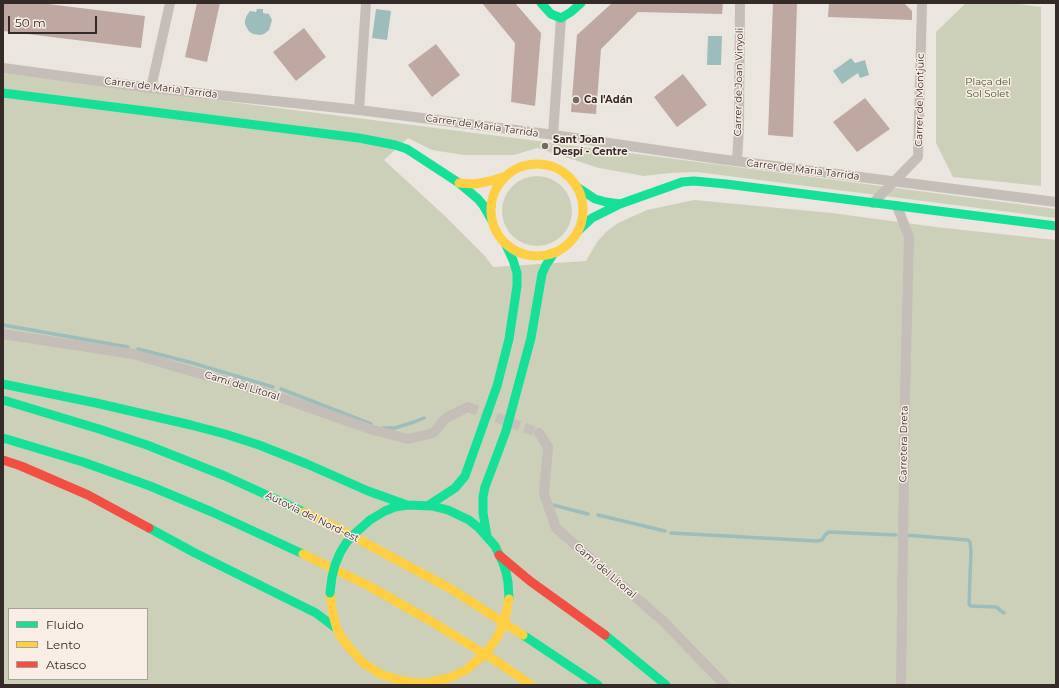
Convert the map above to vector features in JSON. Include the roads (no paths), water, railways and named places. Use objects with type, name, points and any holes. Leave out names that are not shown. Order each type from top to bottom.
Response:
[{"type":"main road","points":[[541,3],[551,14],[561,18],[581,3]]},
{"type":"main road","points":[[3,93],[359,138],[395,145],[407,149],[459,184],[478,199],[491,218],[496,233],[506,245],[517,273],[517,286],[509,339],[496,386],[470,466],[465,476],[455,488],[429,505]]},
{"type":"main road","points":[[491,218],[491,204],[493,195],[500,182],[506,176],[515,169],[526,165],[546,165],[554,167],[562,172],[572,180],[577,187],[583,209],[578,231]]},
{"type":"main road","points":[[459,184],[475,184],[506,176]]},
{"type":"main road","points":[[506,245],[517,252],[529,256],[542,256],[554,253],[568,244],[578,231],[592,218],[604,211],[682,182],[694,181],[1056,226]]},
{"type":"main road","points":[[577,187],[595,199],[620,204]]},
{"type":"main road","points":[[487,536],[482,513],[485,487],[506,431],[531,338],[542,274],[554,253]]},
{"type":"main road","points":[[3,384],[96,403],[225,434],[260,445],[368,491],[407,505]]},
{"type":"main road","name":"Autovia del Nord-est","points":[[3,400],[99,429],[154,448],[225,476],[334,526],[457,593],[598,685]]},
{"type":"main road","points":[[3,438],[83,462],[150,486],[290,547],[368,586],[429,620],[496,661],[531,685]]},
{"type":"main road","points":[[3,460],[21,466],[88,495],[195,552],[316,613],[337,629]]},
{"type":"main road","points":[[407,505],[429,505],[458,514],[469,520],[487,536],[495,546],[503,563],[508,582],[508,599],[505,618],[498,636],[487,652],[482,658],[466,670],[431,684],[399,680],[380,674],[362,662],[349,648],[337,629],[332,615],[330,593],[335,565],[346,543],[353,535],[370,520],[386,511],[407,505]]},
{"type":"main road","points":[[499,555],[530,581],[616,642],[666,685]]},
{"type":"street","points":[[151,88],[170,3]]},
{"type":"street","points":[[359,110],[366,3]]},
{"type":"street","name":"Carrer de Joan Vinyoli","points":[[737,161],[739,127],[740,3]]},
{"type":"street","name":"Carrer de Montjuïc","points":[[873,203],[918,157],[922,3]]},
{"type":"street","points":[[553,135],[561,18]]},
{"type":"street","name":"Carrer de Maria Tarrida","points":[[3,68],[151,88],[359,110],[894,182],[1056,202]]},
{"type":"street","name":"Carretera Dreta","points":[[897,206],[908,237],[901,685]]},
{"type":"street","name":"Camí del Litoral","points":[[3,334],[133,354],[276,396],[370,429],[408,439],[433,433],[446,418],[468,407]]},
{"type":"street","name":"Camí del Litoral","points":[[539,434],[548,447],[544,494],[556,528],[663,621],[725,685]]},
{"type":"water","points":[[257,9],[263,9],[263,13],[269,14],[272,20],[269,30],[260,35],[250,32],[245,24],[245,20],[250,11],[256,12]]},
{"type":"water","points":[[376,9],[391,11],[387,40],[372,38]]},
{"type":"water","points":[[708,36],[722,36],[721,65],[707,65]]},
{"type":"water","points":[[851,58],[855,63],[865,60],[869,75],[860,78],[858,73],[842,84],[833,71]]},
{"type":"waterway","points":[[3,325],[128,347]]},
{"type":"waterway","points":[[138,349],[189,362],[273,387]]},
{"type":"waterway","points":[[281,389],[371,424]]},
{"type":"waterway","points":[[383,428],[395,428],[424,418]]},
{"type":"waterway","points":[[553,505],[588,514]]},
{"type":"waterway","points":[[598,515],[665,531]]},
{"type":"waterway","points":[[671,533],[817,541],[822,540],[829,532],[896,535]]},
{"type":"waterway","points":[[905,535],[968,540],[970,542],[971,551],[969,604],[971,606],[996,607],[1004,613]]},
{"type":"tunnel","points":[[468,407],[539,433]]},
{"type":"place","name":"Ca l'Adán","points":[[576,100]]},
{"type":"place","name":"Sant Joan Despí - Centre","points":[[545,146]]},
{"type":"park label","name":"Plaça del Sol Solet","points":[[988,88]]}]
